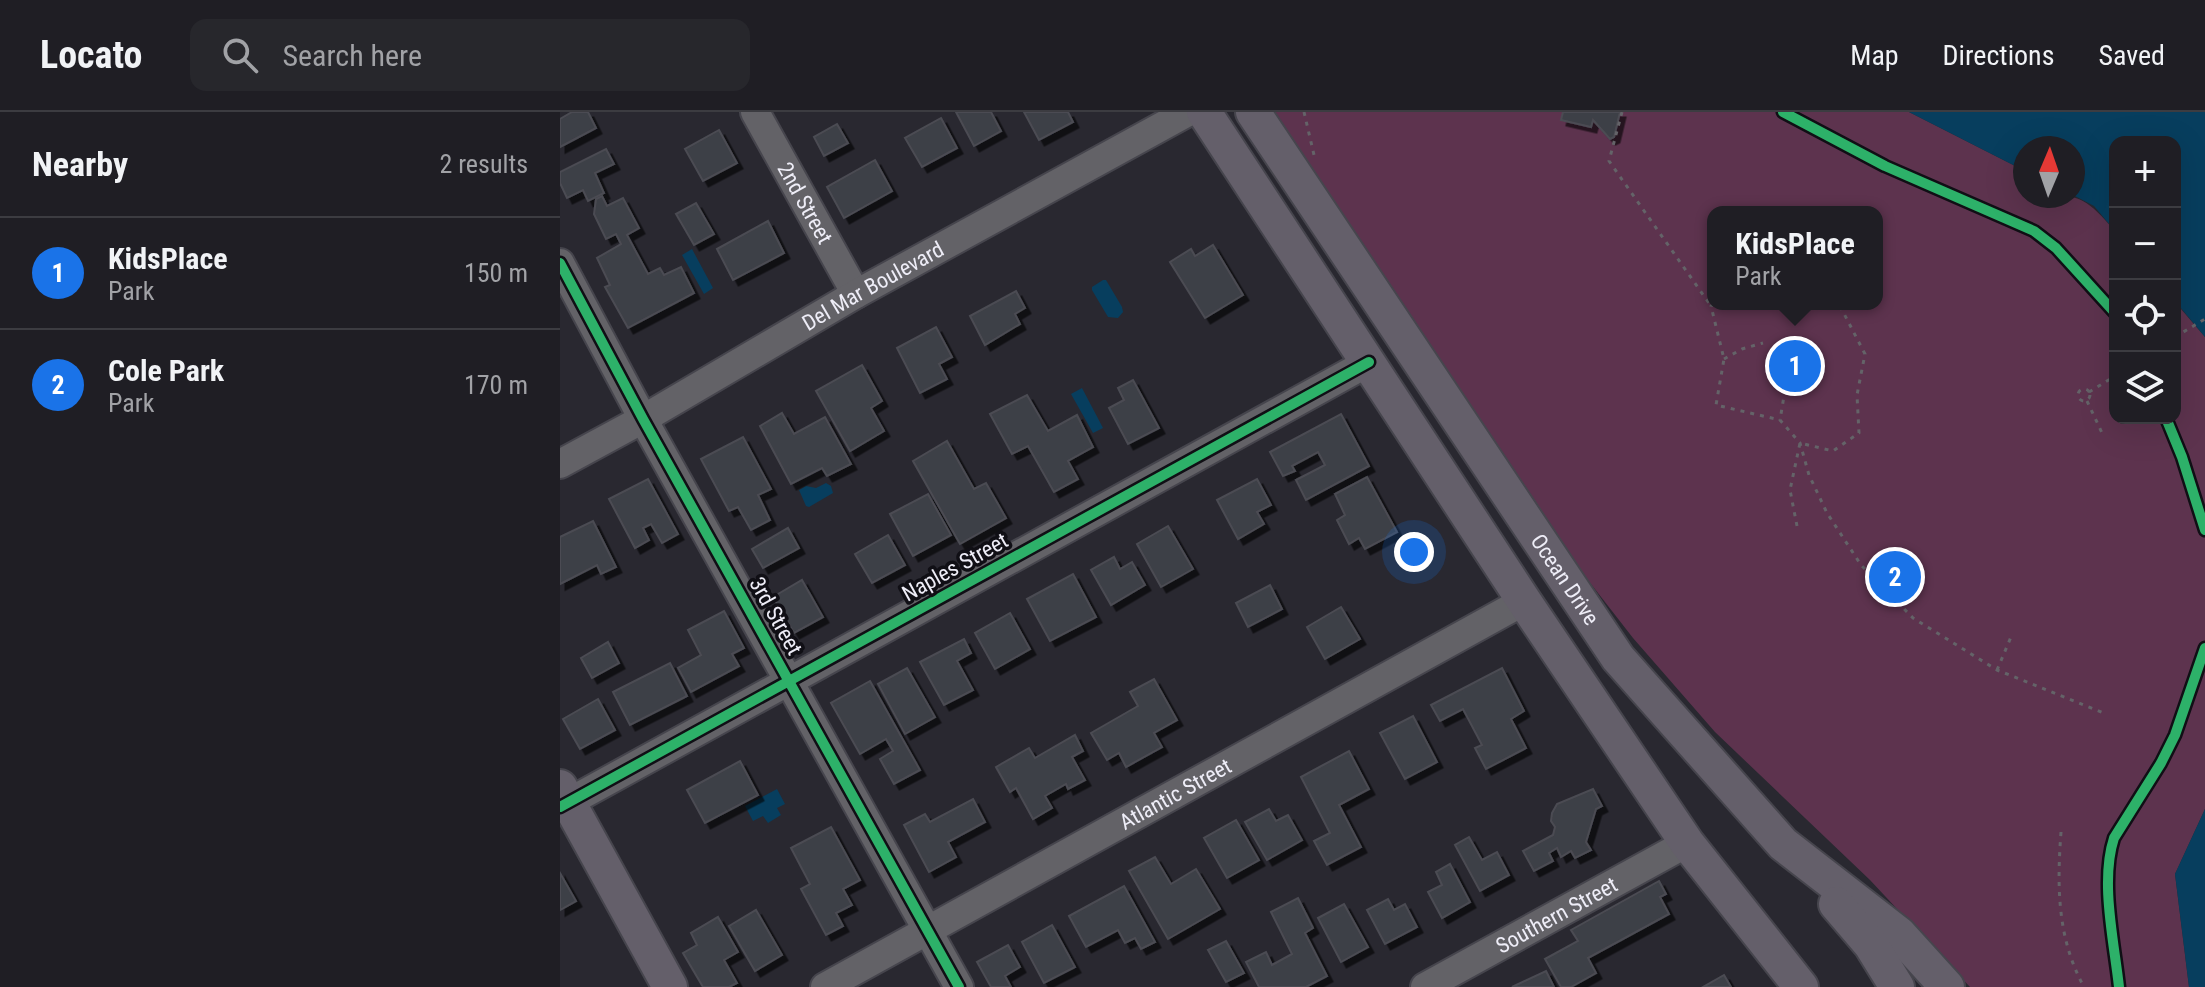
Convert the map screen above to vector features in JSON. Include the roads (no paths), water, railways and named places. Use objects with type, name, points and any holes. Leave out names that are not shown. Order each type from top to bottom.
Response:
[{"type":"main road","name":"Ocean Drive","points":[[1204,112],[1524,601],[1687,843],[1796,984]]},
{"type":"main road","name":"Ocean Drive","points":[[1253,112],[1618,658],[1783,844],[1899,934],[1947,987]]},
{"type":"main road","points":[[1480,533],[1554,600],[1579,600]]},
{"type":"main road","points":[[563,799],[670,987]]},
{"type":"main road","points":[[1783,844],[1871,945],[1897,987]]},
{"type":"street","name":"2nd Street","points":[[755,112],[856,294]]},
{"type":"street","name":"Del Mar Boulevard","points":[[560,464],[856,294],[1188,112]]},
{"type":"street","name":"3rd Street","points":[[560,263],[643,419],[959,987]]},
{"type":"street","name":"Naples Street","points":[[563,799],[789,681],[1369,362]]},
{"type":"street","name":"Atlantic Street","points":[[825,987],[1524,601]]},
{"type":"street","name":"Southern Street","points":[[1425,987],[1687,843]]},
{"type":"water","points":[[1909,112],[2205,112],[2205,337],[2181,308],[2181,136],[2109,136],[2109,224],[2094,206],[2085,201],[2085,136],[2013,136],[2013,165]]},
{"type":"water","points":[[692,249],[713,288],[704,294],[682,255]]},
{"type":"water","points":[[1106,280],[1122,307],[1123,312],[1118,318],[1108,317],[1092,290]]},
{"type":"water","points":[[1082,388],[1103,428],[1093,433],[1071,394]]},
{"type":"water","points":[[826,483],[833,493],[806,506],[799,490]]},
{"type":"water","points":[[777,789],[785,804],[777,808],[781,815],[768,823],[763,816],[753,821],[745,806]]},
{"type":"water","points":[[2205,809],[2205,987],[2189,987],[2175,874]]},
{"type":"place","name":"KidsPlace","points":[[1795,366]]},
{"type":"place","name":"Cole Park","points":[[1895,577]]}]
